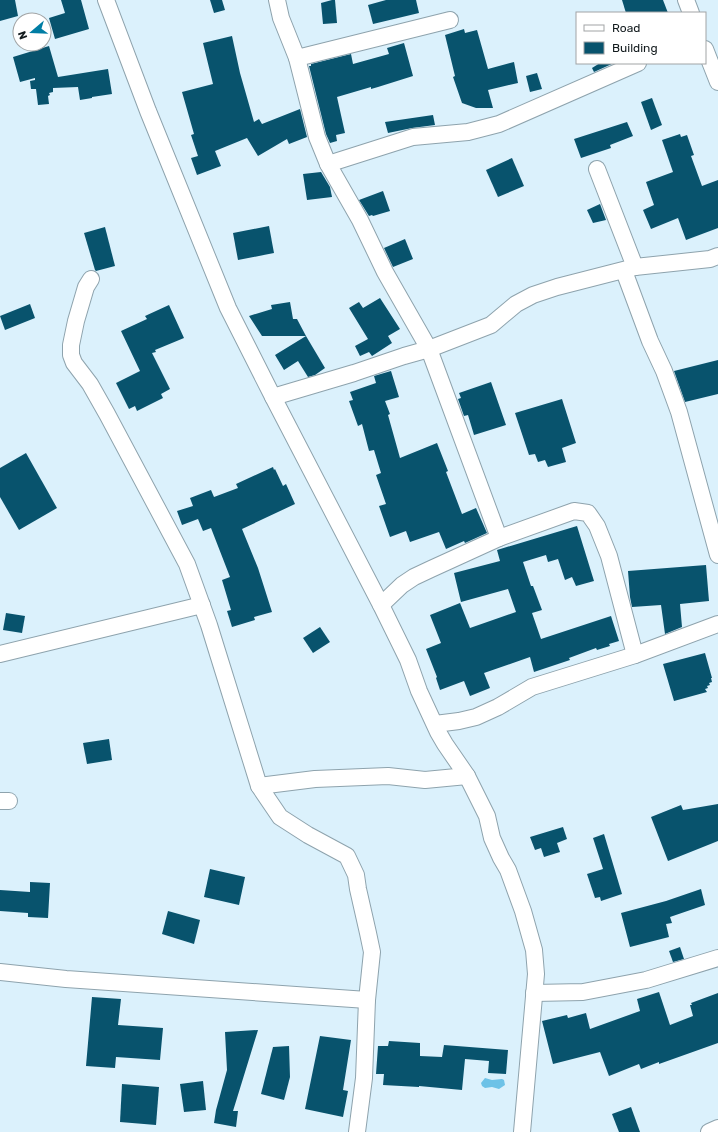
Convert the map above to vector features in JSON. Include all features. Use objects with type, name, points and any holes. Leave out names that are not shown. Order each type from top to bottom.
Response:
[{"type":"street","points":[[106,0],[148,111],[224,297],[273,397],[381,604],[408,660],[419,691],[444,744],[467,776],[487,816],[492,838],[500,858],[508,870],[523,911],[534,950],[536,974],[522,1132]]},
{"type":"street","points":[[277,0],[281,18],[297,58],[317,137],[328,164],[360,220],[385,272],[430,349],[500,538]]},
{"type":"street","points":[[686,0],[691,12]]},
{"type":"street","points":[[297,58],[450,20]]},
{"type":"street","points":[[706,52],[718,82]]},
{"type":"street","points":[[328,164],[413,137],[468,132],[499,124],[636,64]]},
{"type":"street","points":[[597,169],[630,269],[650,341],[664,371],[679,412],[718,555]]},
{"type":"street","points":[[273,397],[430,349],[491,325],[516,304],[533,295],[557,287],[630,269],[710,259],[718,256]]},
{"type":"street","points":[[90,279],[86,287],[76,321],[71,354],[74,363],[90,384],[107,414],[187,564],[238,714],[259,786],[280,817],[308,835],[347,856],[356,875],[372,952],[367,1000],[364,1078],[358,1132]]},
{"type":"street","points":[[381,604],[402,585],[414,577],[500,538],[574,511],[588,513],[597,526],[608,556],[635,655]]},
{"type":"street","points":[[0,654],[202,605]]},
{"type":"street","points":[[435,724],[459,721],[476,716],[498,707],[532,687],[635,655],[718,624]]},
{"type":"street","points":[[259,786],[315,779],[388,776],[425,780],[467,776]]},
{"type":"street","points":[[534,993],[583,992],[646,980],[718,958]]},
{"type":"street","points":[[0,972],[66,980],[367,1000]]},
{"type":"street","points":[[709,1132],[718,1128]]},
{"type":"water","points":[[485,1078],[492,1080],[502,1079],[504,1080],[505,1085],[499,1089],[492,1087],[485,1088],[481,1083]]},
{"type":"building","points":[[0,0],[15,0],[17,12],[12,12],[12,18],[0,21]]},
{"type":"building","points":[[61,0],[81,0],[89,29],[55,39],[52,28],[52,17],[65,13]]},
{"type":"building","points":[[210,0],[222,0],[225,10],[214,13]]},
{"type":"building","points":[[335,0],[337,23],[323,24],[321,3]]},
{"type":"building","points":[[386,0],[416,0],[419,13],[373,24],[368,5]]},
{"type":"building","points":[[622,0],[663,0],[668,12],[626,12]]},
{"type":"building","points":[[464,29],[465,33],[477,30],[488,69],[514,62],[518,83],[488,90],[493,108],[476,108],[462,103],[453,77],[455,76],[445,35]]},
{"type":"building","points":[[232,36],[240,73],[254,122],[259,119],[262,124],[300,109],[307,137],[289,144],[287,139],[258,156],[247,138],[215,151],[221,166],[197,175],[191,158],[198,156],[191,135],[194,134],[182,92],[213,84],[203,43]]},
{"type":"building","points":[[404,43],[413,76],[371,89],[371,87],[337,97],[345,133],[336,135],[337,141],[330,143],[326,134],[309,66],[311,66],[311,64],[351,54],[353,64],[389,54],[387,48]]},
{"type":"building","points":[[29,52],[51,52],[58,77],[108,69],[112,94],[80,100],[78,87],[53,88],[53,92],[49,93],[50,95],[48,96],[49,104],[38,105],[36,89],[31,89],[30,81],[35,80],[35,78],[20,82],[13,57]]},
{"type":"building","points":[[598,64],[612,64],[594,72],[592,68]]},
{"type":"building","points":[[537,73],[542,89],[530,92],[526,76]]},
{"type":"building","points":[[652,98],[662,125],[651,130],[641,102]]},
{"type":"building","points":[[433,115],[435,125],[388,133],[385,122]]},
{"type":"building","points":[[627,122],[633,136],[610,145],[611,148],[581,158],[574,139]]},
{"type":"building","points":[[680,134],[681,137],[687,135],[694,155],[691,156],[702,186],[718,180],[718,228],[686,240],[678,218],[651,229],[643,210],[654,205],[646,182],[673,172],[662,140]]},
{"type":"building","points":[[512,158],[524,186],[498,197],[486,170]]},
{"type":"building","points":[[321,172],[330,187],[332,197],[307,200],[303,174]]},
{"type":"building","points":[[383,191],[390,211],[369,216],[359,200]]},
{"type":"building","points":[[600,204],[606,220],[593,223],[587,210]]},
{"type":"building","points":[[269,226],[274,253],[238,260],[233,233]]},
{"type":"building","points":[[105,227],[115,266],[96,271],[84,233]]},
{"type":"building","points":[[405,239],[413,259],[393,267],[384,248]]},
{"type":"building","points":[[380,298],[400,329],[388,336],[392,343],[372,356],[369,352],[360,356],[355,346],[368,339],[349,308],[359,302],[363,308]]},
{"type":"building","points":[[290,302],[293,319],[297,319],[306,336],[262,336],[249,316],[272,309],[271,305]]},
{"type":"building","points":[[30,304],[35,318],[5,330],[0,316]]},
{"type":"building","points":[[169,305],[184,338],[155,350],[156,352],[152,353],[170,389],[161,394],[163,398],[137,411],[135,406],[129,409],[116,383],[140,371],[121,331],[147,319],[145,316]]},
{"type":"building","points":[[306,336],[325,368],[315,375],[308,377],[298,361],[284,370],[275,355]]},
{"type":"building","points":[[718,360],[718,394],[685,402],[674,371]]},
{"type":"building","points":[[391,371],[399,397],[385,401],[390,414],[388,415],[400,458],[437,443],[462,514],[476,508],[487,533],[465,543],[464,541],[446,549],[439,532],[410,542],[406,531],[390,537],[379,506],[386,504],[376,475],[381,473],[374,450],[369,451],[362,424],[358,426],[349,401],[353,400],[350,392],[376,383],[374,376]]},
{"type":"building","points":[[491,382],[506,425],[474,435],[468,415],[464,416],[458,399],[461,398],[459,393]]},
{"type":"building","points":[[562,399],[576,443],[562,448],[566,462],[548,467],[545,460],[538,462],[535,454],[529,455],[515,413]]},
{"type":"building","points":[[26,453],[57,508],[19,530],[0,497],[0,468]]},
{"type":"building","points":[[273,467],[283,486],[286,484],[295,504],[242,529],[258,568],[272,612],[254,617],[255,620],[232,627],[227,611],[231,610],[222,580],[230,577],[211,528],[203,531],[198,519],[182,525],[177,511],[193,506],[190,498],[211,490],[214,497],[238,488],[236,484]]},
{"type":"building","points":[[577,526],[594,581],[576,586],[572,577],[565,580],[558,559],[548,562],[546,555],[523,562],[531,586],[533,586],[542,610],[532,613],[541,639],[611,616],[619,641],[609,644],[610,646],[597,650],[596,648],[569,658],[570,660],[534,672],[530,657],[484,673],[490,688],[470,696],[464,681],[440,690],[437,677],[426,649],[441,643],[430,615],[460,603],[470,628],[516,612],[508,589],[461,602],[454,573],[500,561],[497,550]]},
{"type":"building","points":[[706,565],[709,601],[680,604],[682,627],[665,634],[661,605],[632,607],[628,571]]},
{"type":"building","points":[[6,613],[25,616],[22,633],[3,630]]},
{"type":"building","points":[[320,627],[330,642],[313,653],[303,638]]},
{"type":"building","points":[[705,653],[712,678],[712,682],[707,686],[708,688],[705,689],[707,692],[674,701],[663,664]]},
{"type":"building","points":[[109,739],[112,760],[87,764],[83,743]]},
{"type":"building","points":[[718,804],[718,841],[668,861],[651,817],[681,805],[683,810]]},
{"type":"building","points":[[563,827],[567,839],[557,843],[560,852],[544,857],[541,848],[535,850],[530,837]]},
{"type":"building","points":[[604,834],[622,894],[601,901],[600,897],[595,898],[587,874],[603,869],[593,838]]},
{"type":"building","points":[[210,869],[245,877],[239,905],[204,897]]},
{"type":"building","points":[[30,882],[50,883],[48,918],[28,917],[28,913],[0,911],[0,890],[30,892]]},
{"type":"building","points":[[701,889],[705,905],[670,917],[672,923],[666,924],[669,937],[630,947],[621,913],[666,901]]},
{"type":"building","points":[[168,911],[200,920],[194,944],[162,934]]},
{"type":"building","points":[[680,947],[684,959],[673,962],[669,951]]},
{"type":"building","points":[[659,992],[670,1025],[693,1016],[690,1005],[692,1005],[691,1003],[718,993],[718,1043],[659,1064],[659,1062],[641,1069],[639,1064],[609,1076],[600,1052],[553,1064],[542,1021],[567,1015],[568,1018],[586,1013],[590,1029],[640,1011],[637,999]]},
{"type":"building","points":[[92,997],[121,999],[118,1025],[163,1028],[160,1060],[116,1057],[115,1068],[86,1066]]},
{"type":"building","points":[[258,1030],[233,1111],[238,1111],[236,1127],[214,1123],[227,1070],[225,1032]]},
{"type":"building","points":[[320,1036],[351,1040],[343,1090],[348,1091],[343,1117],[305,1109]]},
{"type":"building","points":[[389,1041],[420,1043],[420,1056],[442,1057],[444,1045],[508,1050],[506,1074],[488,1073],[489,1061],[465,1059],[462,1090],[419,1086],[383,1085],[384,1074],[376,1074],[378,1046],[388,1046]]},
{"type":"building","points":[[289,1046],[290,1077],[284,1100],[261,1094],[273,1047]]},
{"type":"building","points":[[203,1081],[206,1110],[184,1112],[180,1084]]},
{"type":"building","points":[[122,1084],[159,1087],[156,1125],[120,1122]]},
{"type":"building","points":[[631,1107],[640,1132],[619,1132],[612,1114]]}]
